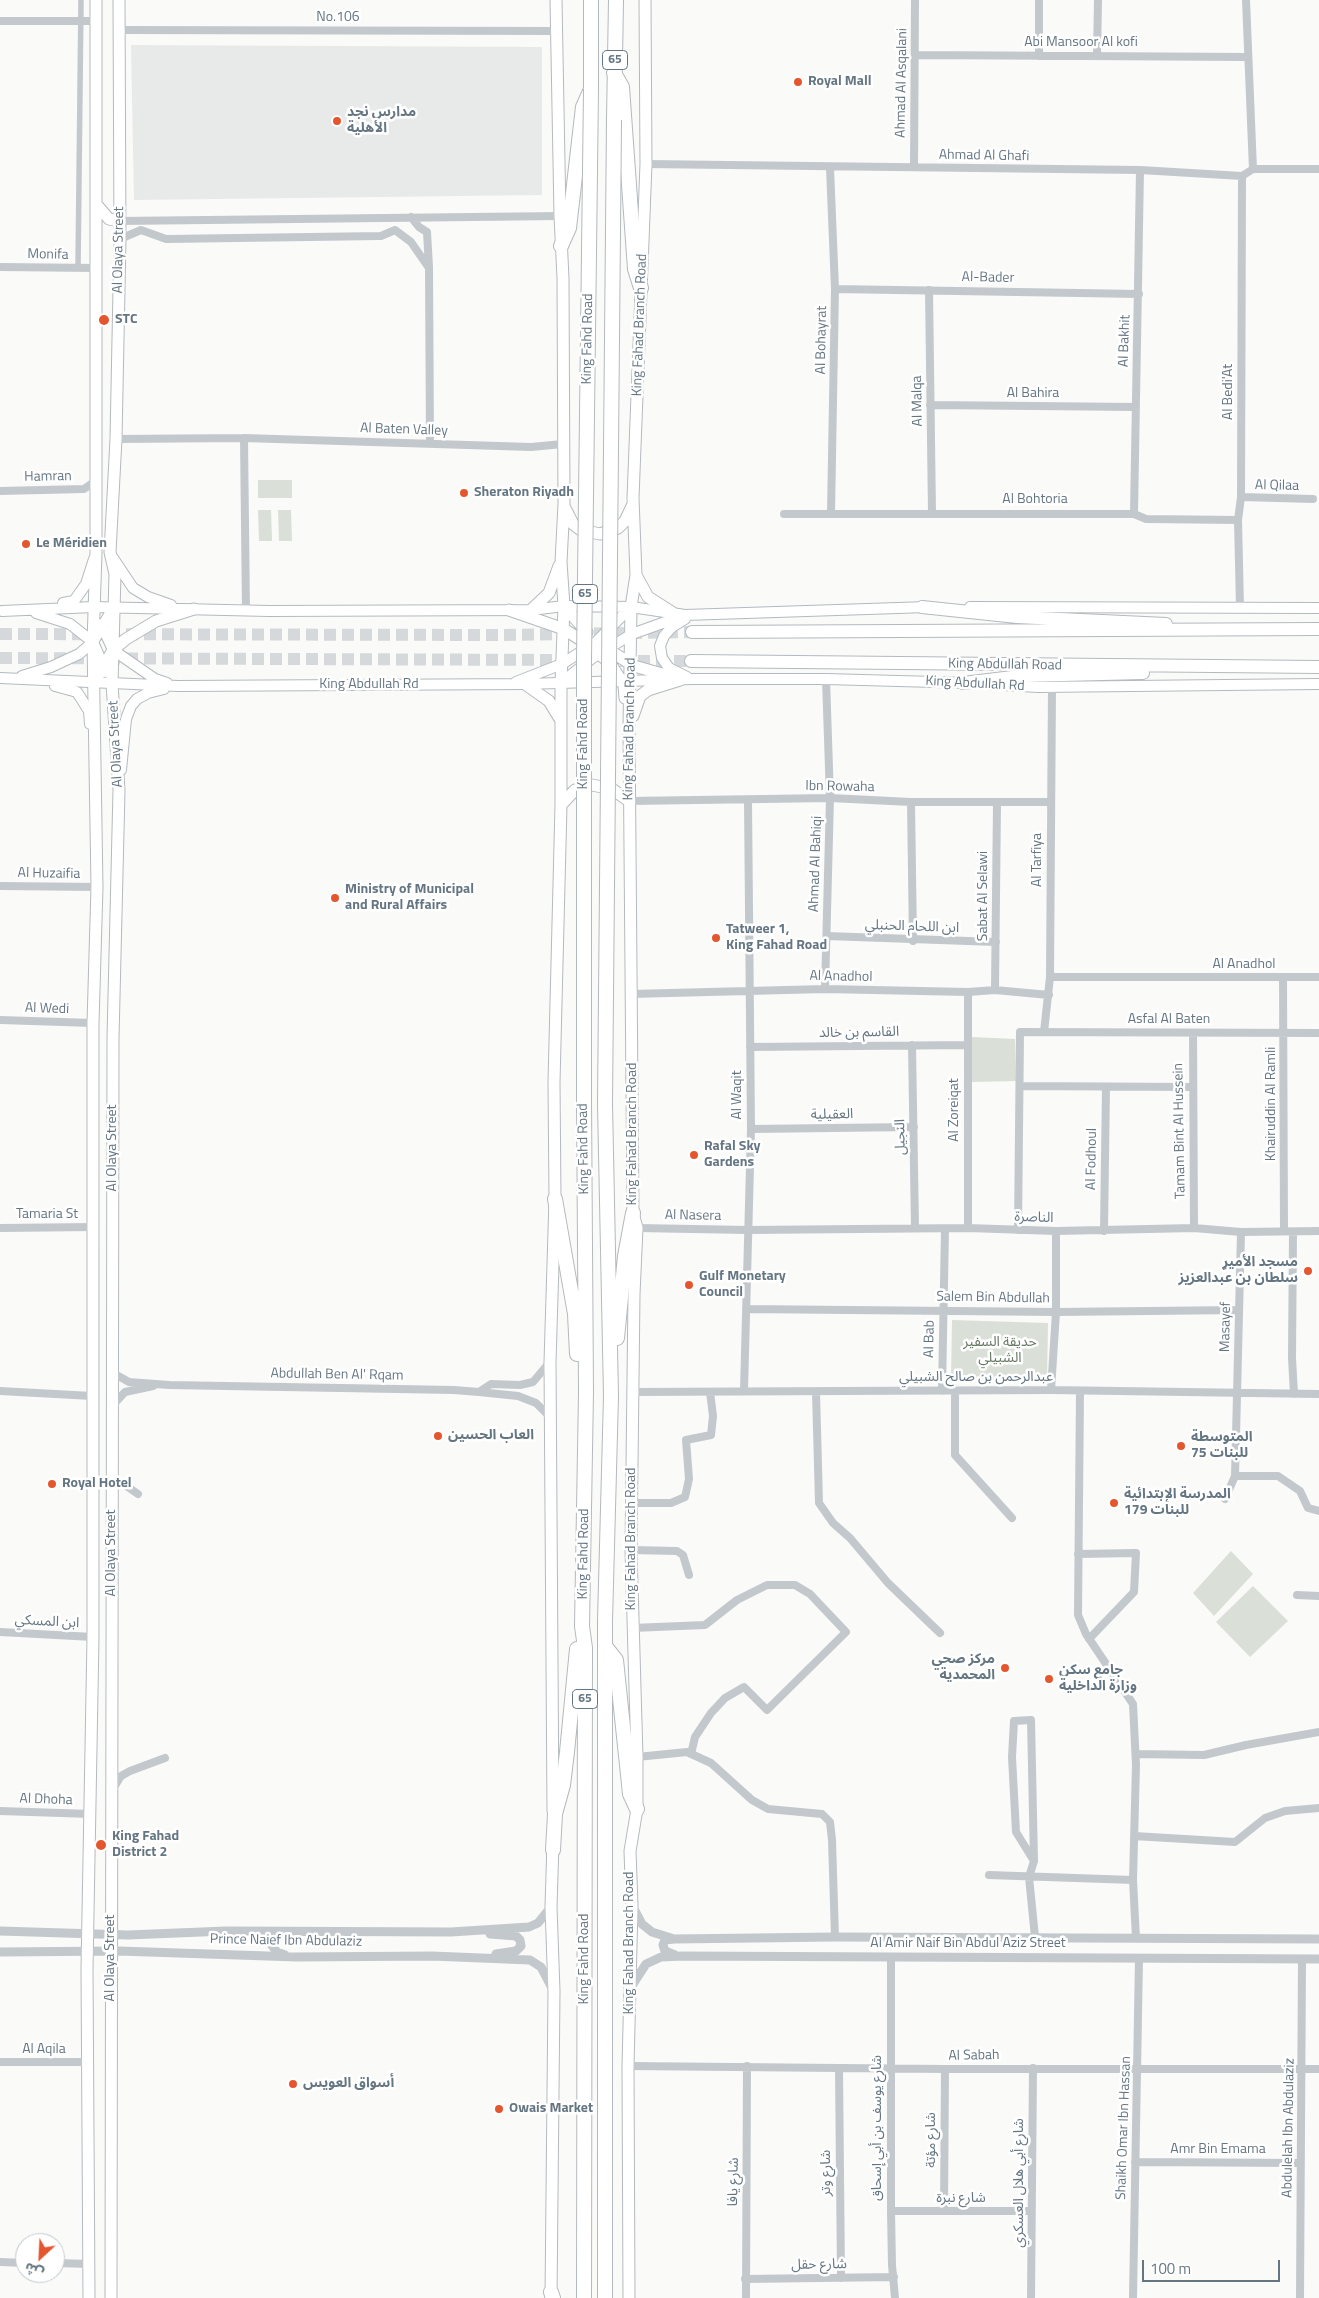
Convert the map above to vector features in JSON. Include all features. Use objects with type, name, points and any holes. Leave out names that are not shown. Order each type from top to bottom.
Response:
[{"type":"highway","name":"King Fahd Road","points":[[584,2298],[585,1648],[582,1626],[586,1392],[584,659],[591,0]]},
{"type":"highway","name":"King Fahd Road","points":[[605,2298],[605,1646],[611,1386],[605,1104],[616,0]]},
{"type":"highway","points":[[614,73],[622,87],[636,269],[641,288]]},
{"type":"highway","points":[[561,246],[569,228],[583,107],[591,89]]},
{"type":"highway","points":[[922,607],[1017,617],[1147,622],[1221,630]]},
{"type":"highway","points":[[692,632],[1319,629]]},
{"type":"highway","name":"King Abdullah Road","points":[[691,661],[1319,667]]},
{"type":"highway","points":[[963,683],[1021,676],[1117,675],[1221,667]]},
{"type":"highway","points":[[555,1199],[575,1314],[579,1380],[586,1392]]},
{"type":"highway","points":[[611,1386],[625,1256],[633,1213]]},
{"type":"highway","points":[[553,1850],[555,1814],[563,1785],[578,1641],[582,1626]]},
{"type":"highway","points":[[605,1646],[616,1660],[630,1794],[637,1809]]},
{"type":"main road","name":"Al Olaya Street","points":[[89,2298],[87,1951],[93,1637],[93,1023],[97,887],[93,642],[96,554],[94,482],[96,0]]},
{"type":"main road","name":"Al Olaya Street","points":[[110,2298],[113,1038],[119,790],[112,684],[112,608],[115,574],[110,552],[116,439],[120,239],[119,0]]},
{"type":"main road","points":[[552,2296],[554,1991],[551,1907],[553,1850],[550,1362],[555,1199],[554,1082],[561,805],[560,720],[564,629],[561,562],[564,504],[556,0]]},
{"type":"main road","name":"King Fahad Branch Road","points":[[629,2298],[628,2066],[632,1905],[630,1851],[637,1809],[631,1503],[634,1294],[637,1228],[633,1213],[629,727],[626,681],[631,664],[631,607],[636,575],[633,498],[646,164],[645,0]]},
{"type":"main road","points":[[96,204],[109,219],[119,221]]},
{"type":"main road","points":[[564,504],[567,516],[573,524],[581,530],[600,534],[609,532],[625,521],[633,498]]},
{"type":"main road","points":[[110,552],[133,588],[164,603],[194,608]]},
{"type":"main road","points":[[1,611],[74,601],[86,584],[96,554]]},
{"type":"main road","points":[[531,610],[549,593],[561,562]]},
{"type":"main road","points":[[636,575],[648,597],[684,614]]},
{"type":"main road","points":[[1,611],[94,607],[194,608],[246,611],[531,610],[564,606],[631,607],[684,614],[922,607],[1319,608]]},
{"type":"main road","points":[[564,606],[610,664],[626,681]]},
{"type":"main road","points":[[94,607],[113,650],[155,679],[178,686]]},
{"type":"main road","points":[[561,683],[598,648],[631,607]]},
{"type":"main road","points":[[3,678],[40,671],[64,662],[93,642],[112,608]]},
{"type":"main road","points":[[95,683],[103,665],[113,650],[133,634],[156,621],[194,608]]},
{"type":"main road","points":[[509,610],[564,629],[631,664],[680,680]]},
{"type":"main road","points":[[1,611],[33,612],[58,619],[79,630],[93,642],[112,684]]},
{"type":"main road","points":[[513,683],[684,614]]},
{"type":"main road","points":[[684,614],[664,636],[660,646],[662,658],[669,668],[693,679]]},
{"type":"main road","points":[[3,678],[178,686]]},
{"type":"main road","points":[[3,678],[64,688],[77,692],[88,711],[96,785]]},
{"type":"main road","name":"King Abdullah Rd","points":[[178,686],[525,684],[693,679],[826,679],[1052,687],[1319,684]]},
{"type":"main road","points":[[629,727],[640,696],[648,690],[680,680]]},
{"type":"main road","points":[[525,684],[549,701],[560,720]]},
{"type":"main road","points":[[119,790],[126,719],[131,706],[136,699],[148,693],[178,686]]},
{"type":"main road","points":[[561,805],[575,790],[592,785],[619,792],[629,801]]},
{"type":"street","points":[[78,268],[81,0]]},
{"type":"street","name":"Ahmad Al Asqalani","points":[[914,167],[915,0]]},
{"type":"street","points":[[1039,0],[1039,56]]},
{"type":"street","points":[[1098,0],[1098,56]]},
{"type":"street","points":[[1246,0],[1253,169]]},
{"type":"street","points":[[0,21],[97,21]]},
{"type":"street","name":"No.106","points":[[120,30],[555,31]]},
{"type":"street","name":"Abi Mansoor Al kofi","points":[[916,55],[1247,56]]},
{"type":"street","name":"Ahmad Al Ghafi","points":[[646,164],[830,168],[914,167],[1140,170],[1242,176]]},
{"type":"street","name":"Al Bohayrat","points":[[830,168],[835,289],[831,513]]},
{"type":"street","points":[[1242,176],[1253,169],[1319,169]]},
{"type":"street","name":"Al Bakhit","points":[[1134,514],[1140,294],[1140,170]]},
{"type":"street","name":"Al Bedi'At","points":[[1240,607],[1238,520],[1241,497],[1242,176]]},
{"type":"street","points":[[119,221],[560,216]]},
{"type":"street","points":[[411,217],[419,227],[428,232],[430,444]]},
{"type":"street","points":[[120,239],[141,230],[166,239],[381,236],[395,230],[410,242],[429,268]]},
{"type":"street","name":"Monifa","points":[[0,267],[96,268]]},
{"type":"street","name":"Al-Bader","points":[[835,289],[1140,294]]},
{"type":"street","name":"Al Malqa","points":[[929,290],[932,513]]},
{"type":"street","name":"Al Bahira","points":[[930,406],[1136,407]]},
{"type":"street","points":[[244,438],[246,611]]},
{"type":"street","name":"Al Baten Valley","points":[[116,439],[244,438],[531,447],[563,444]]},
{"type":"street","name":"Hamran","points":[[0,491],[84,489],[94,482]]},
{"type":"street","name":"Al Qilaa","points":[[1241,497],[1313,499]]},
{"type":"street","name":"Al Bohtoria","points":[[784,514],[1134,514],[1146,519],[1238,520]]},
{"type":"street","name":"Ahmad Al Bahiqi","points":[[825,989],[830,798],[826,679]]},
{"type":"street","name":"Al Tarfiya","points":[[1044,1032],[1050,977],[1052,687]]},
{"type":"street","name":"Ibn Rowaha","points":[[629,801],[830,798],[911,802],[1051,802]]},
{"type":"street","name":"Al Waqit","points":[[744,1390],[751,1129],[748,800]]},
{"type":"street","points":[[911,802],[913,941]]},
{"type":"street","name":"Sabat Al Selawi","points":[[995,990],[997,802]]},
{"type":"street","name":"Al Huzaifia","points":[[0,886],[97,887]]},
{"type":"street","name":"ابن اللحام الحنبلي","points":[[826,936],[913,941],[996,942]]},
{"type":"street","name":"Al Anadhol","points":[[1050,977],[1319,977]]},
{"type":"street","name":"Khairuddin Al Ramli","points":[[1283,978],[1284,1231]]},
{"type":"street","name":"Al Anadhol","points":[[632,994],[825,989],[968,992],[995,990],[1049,995]]},
{"type":"street","name":"Al Zoreiqat","points":[[968,992],[968,1228]]},
{"type":"street","name":"Al Wedi","points":[[0,1020],[93,1023]]},
{"type":"street","name":"Asfal Al Baten","points":[[1020,1086],[1020,1032],[1319,1033]]},
{"type":"street","name":"Tamam Bint Al Hussein","points":[[1193,1033],[1191,1088],[1194,1228]]},
{"type":"street","name":"النجيل","points":[[912,1045],[915,1228]]},
{"type":"street","name":"القاسم بن خالد","points":[[750,1047],[968,1045]]},
{"type":"street","points":[[1018,1230],[1020,1086],[1191,1088]]},
{"type":"street","name":"Al Fodhoul","points":[[1104,1231],[1106,1087]]},
{"type":"street","name":"العقيلية","points":[[751,1129],[914,1127]]},
{"type":"street","name":"Tamaria St","points":[[0,1228],[94,1227]]},
{"type":"street","name":"Al Nasera","points":[[637,1228],[748,1230]]},
{"type":"street","name":"الناصرة","points":[[748,1230],[968,1228],[1104,1231],[1194,1228],[1241,1232],[1319,1231]]},
{"type":"street","name":"Al Bab","points":[[942,1391],[945,1229]]},
{"type":"street","points":[[1051,1390],[1056,1312],[1056,1231]]},
{"type":"street","name":"Masayef","points":[[1235,1476],[1241,1232]]},
{"type":"street","points":[[1293,1232],[1292,1358],[1294,1394]]},
{"type":"street","name":"Salem Bin Abdullah","points":[[746,1309],[1056,1312],[1239,1310]]},
{"type":"street","name":"Abdullah Ben Al' Rqam","points":[[113,1373],[129,1382],[169,1385],[479,1392],[491,1384],[520,1385],[533,1382],[550,1362]]},
{"type":"street","points":[[113,1407],[114,1402],[125,1392],[148,1386],[169,1385]]},
{"type":"street","name":"عبدالرحمن بن صالح الشبيلي","points":[[634,1392],[744,1390],[955,1392],[1051,1390],[1080,1392],[1319,1394]]},
{"type":"street","points":[[0,1391],[92,1396]]},
{"type":"street","points":[[479,1392],[518,1396],[536,1403],[551,1418]]},
{"type":"street","points":[[631,1503],[671,1503],[685,1497],[689,1479],[686,1440],[711,1435],[713,1416],[710,1392]]},
{"type":"street","points":[[816,1392],[819,1503],[834,1523],[888,1582],[940,1634]]},
{"type":"street","points":[[955,1392],[955,1455],[1012,1518]]},
{"type":"street","points":[[1080,1392],[1078,1615],[1089,1639],[1133,1704],[1136,1754],[1133,1880],[1136,1938]]},
{"type":"street","points":[[112,1476],[138,1494]]},
{"type":"street","points":[[1225,1499],[1235,1476],[1278,1476],[1300,1491],[1308,1508],[1319,1511]]},
{"type":"street","points":[[631,1550],[677,1551],[683,1556],[689,1575]]},
{"type":"street","points":[[1078,1554],[1136,1553],[1134,1592],[1089,1639]]},
{"type":"street","points":[[632,1628],[705,1625],[737,1600],[767,1585],[795,1585],[810,1594],[846,1632],[767,1710],[744,1687],[725,1698],[711,1713],[695,1737],[691,1754]]},
{"type":"street","points":[[1297,1594],[1319,1596]]},
{"type":"street","name":"ابن المسكي","points":[[0,1632],[93,1637]]},
{"type":"street","points":[[1034,1860],[1016,1832],[1012,1757],[1014,1721],[1031,1720],[1034,1860],[1029,1877],[1035,1937]]},
{"type":"street","points":[[1136,1754],[1204,1756],[1246,1744],[1319,1732]]},
{"type":"street","points":[[637,1757],[687,1752],[711,1763],[752,1800],[768,1809],[822,1814],[830,1822],[835,1937]]},
{"type":"street","points":[[112,1790],[121,1776],[165,1758]]},
{"type":"street","points":[[1134,1836],[1236,1842],[1266,1818],[1285,1811],[1319,1808]]},
{"type":"street","name":"Al Dhoha","points":[[0,1811],[90,1814]]},
{"type":"street","points":[[988,1875],[1133,1880]]},
{"type":"street","name":"Al Amir Naif Bin Abdul Aziz Street","points":[[632,1905],[642,1924],[652,1932],[674,1939],[835,1937],[1319,1939]]},
{"type":"street","name":"Prince Naief Ibn Abdulaziz","points":[[0,1931],[111,1934],[292,1931],[451,1932],[529,1927],[538,1922],[551,1907]]},
{"type":"street","points":[[292,1931],[273,1935],[270,1943],[277,1952],[297,1957]]},
{"type":"street","points":[[451,1932],[516,1936],[521,1946],[516,1951],[501,1954],[459,1957]]},
{"type":"street","points":[[674,1939],[665,1940],[663,1945],[665,1951],[669,1954],[683,1956]]},
{"type":"street","name":"Prince Naief Ibn Abdulaziz","points":[[0,1952],[111,1951],[297,1957],[459,1957],[530,1960],[541,1966],[554,1991]]},
{"type":"street","name":"Al Amir Naif Bin Abdul Aziz Street","points":[[631,1988],[646,1964],[661,1957],[683,1956],[1319,1959]]},
{"type":"street","name":"شارع يوسف بن أبي إسحاق","points":[[891,1958],[891,2211],[895,2298]]},
{"type":"street","name":"Shaikh Omar Ibn Hassan","points":[[1133,2298],[1139,1958]]},
{"type":"street","name":"Abdulelah Ibn Abdulaziz","points":[[1300,2298],[1302,1959]]},
{"type":"street","name":"Al Aqila","points":[[0,2062],[89,2062]]},
{"type":"street","name":"Al Sabah","points":[[628,2066],[891,2069],[1319,2069]]},
{"type":"street","name":"شارع يافا","points":[[746,2298],[747,2066]]},
{"type":"street","name":"شارع وتر","points":[[839,2068],[841,2278]]},
{"type":"street","name":"شارع أبي هلال العسكري","points":[[1031,2298],[1033,2068]]},
{"type":"street","name":"شارع مؤتة","points":[[944,2211],[945,2069]]},
{"type":"street","name":"Amr Bin Emama","points":[[1136,2162],[1300,2163]]},
{"type":"street","name":"شارع نبرة","points":[[891,2211],[1031,2211]]},
{"type":"street","points":[[0,2262],[15,2263]]},
{"type":"street","points":[[65,2263],[90,2264]]},
{"type":"street","name":"شارع حقل","points":[[745,2279],[894,2277]]},
{"type":"shaded area","name":"مدارس نجد الأهلية","points":[[131,45],[542,47],[542,195],[134,200]]},
{"type":"green space","points":[[258,480],[292,480],[292,498],[258,498]]},
{"type":"green space","points":[[258,510],[271,510],[272,541],[259,541]]},
{"type":"green space","points":[[278,510],[291,510],[292,541],[279,541]]},
{"type":"green space","points":[[972,1037],[1015,1039],[1016,1081],[972,1082]]},
{"type":"green space","name":"حديقة السفير الشبيلي","points":[[952,1320],[1048,1323],[1047,1381],[951,1379]]},
{"type":"green space","points":[[1231,1551],[1253,1574],[1214,1616],[1193,1593]]},
{"type":"green space","points":[[1253,1586],[1288,1621],[1250,1657],[1216,1622]]},
{"type":"tunnel","points":[[0,634],[504,635],[692,632]]},
{"type":"tunnel","points":[[0,658],[572,660]]},
{"type":"tunnel","points":[[620,661],[691,661]]},
{"type":"place","name":"Royal Mall","points":[[798,82]]},
{"type":"place","name":"مدارس نجد الأهلية","points":[[337,121]]},
{"type":"place","name":"STC","points":[[104,320]]},
{"type":"place","name":"Sheraton Riyadh","points":[[464,493]]},
{"type":"place","name":"Le Méridien","points":[[26,544]]},
{"type":"place","name":"Ministry of Municipal and Rural Affairs","points":[[335,898]]},
{"type":"place","name":"Tatweer 1, King Fahad Road","points":[[716,938]]},
{"type":"place","name":"Rafal Sky Gardens","points":[[694,1155]]},
{"type":"place","name":"ٍمسجد الأمير سلطان بن عبدالعزيز","points":[[1308,1271]]},
{"type":"place","name":"Gulf Monetary Council","points":[[689,1285]]},
{"type":"place","name":"العاب الحسين","points":[[438,1436]]},
{"type":"place","name":"المتوسطة 75 للبنات","points":[[1181,1446]]},
{"type":"place","name":"Royal Hotel","points":[[52,1484]]},
{"type":"place","name":"المدرسة الإبتدائية 179 للبنات","points":[[1114,1503]]},
{"type":"place","name":"مركز صحي المحمدية","points":[[1005,1668]]},
{"type":"place","name":"جامع سكن وزارة الداخلية","points":[[1049,1679]]},
{"type":"place","name":"King Fahad District 2","points":[[101,1845]]},
{"type":"place","name":"أسواق العويس","points":[[293,2084]]},
{"type":"place","name":"Owais Market","points":[[499,2109]]}]
